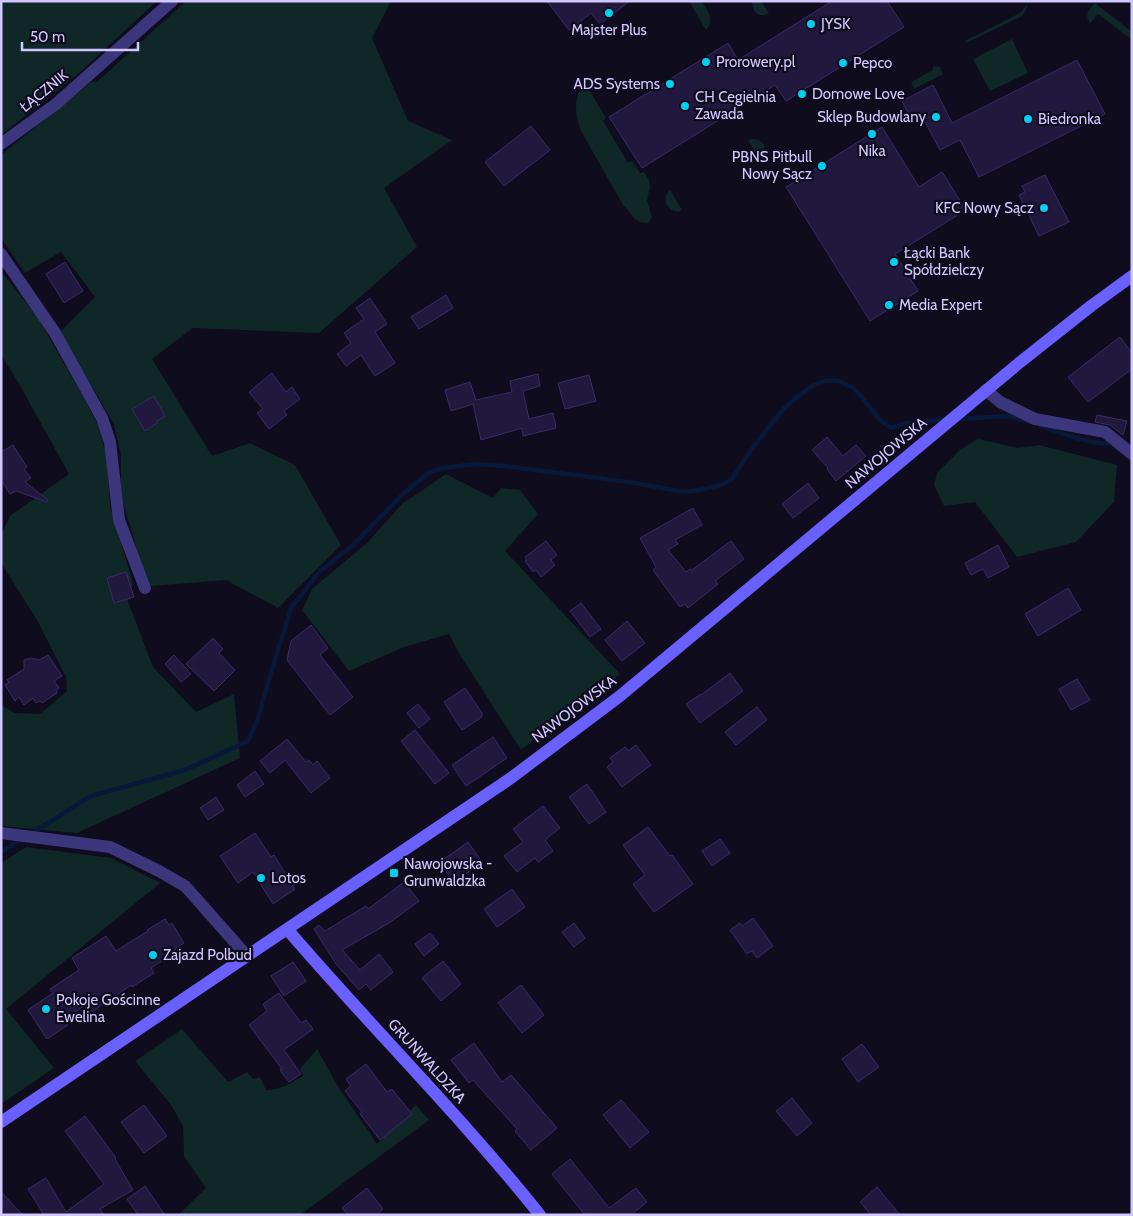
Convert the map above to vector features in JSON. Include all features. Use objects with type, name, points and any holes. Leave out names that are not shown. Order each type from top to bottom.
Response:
[{"type":"street","name":"ŁĄCZNIK","points":[[1,144],[56,104],[172,1]]},
{"type":"street","points":[[1,254],[55,333],[102,418],[110,442],[119,520],[145,588]]},
{"type":"street","name":"NAWOJOWSKA","points":[[1,1122],[511,778],[620,696],[986,390],[1090,306],[1132,276]]},
{"type":"street","points":[[986,390],[1000,402],[1035,418],[1105,432],[1129,452]]},
{"type":"street","points":[[4,833],[110,847],[185,886],[247,956]]},
{"type":"street","name":"GRUNWALDZKA","points":[[287,929],[503,1168],[540,1215]]},
{"type":"green space","points":[[1,1],[157,1],[78,74],[1,135]]},
{"type":"green space","points":[[186,1],[391,1],[372,38],[408,121],[452,140],[384,188],[417,247],[319,333],[193,328],[152,359],[212,456],[250,443],[295,465],[341,545],[278,608],[226,580],[151,586],[138,553],[121,495],[121,456],[114,424],[60,332],[95,297],[61,252],[25,273],[1,238],[1,155],[91,82],[97,82]]},
{"type":"green space","points":[[689,1],[701,1],[706,8],[710,15],[710,23],[706,30]]},
{"type":"green space","points":[[752,1],[761,1],[769,13],[762,15],[756,13]]},
{"type":"green space","points":[[1095,3],[1132,32],[1132,40],[1098,14],[1090,23],[1087,15]]},
{"type":"green space","points":[[1027,5],[1022,16],[966,43],[965,41],[1020,13]]},
{"type":"green space","points":[[1012,39],[1028,73],[990,91],[973,59]]},
{"type":"green space","points":[[934,66],[940,67],[943,74],[914,89],[911,82],[933,70]]},
{"type":"green space","points":[[584,81],[606,118],[603,121],[628,163],[632,161],[640,173],[644,172],[649,180],[650,187],[647,200],[652,217],[649,222],[640,222],[635,219],[623,205],[581,131],[576,106],[578,93]]},
{"type":"green space","points":[[756,139],[764,145],[765,149],[760,160],[748,141]]},
{"type":"green space","points":[[670,190],[682,210],[678,212],[671,210],[666,202],[666,195]]},
{"type":"green space","points":[[1,271],[36,315],[99,427],[107,459],[110,506],[133,583],[127,599],[153,667],[196,712],[234,694],[240,758],[77,833],[1,826],[1,705],[15,713],[40,714],[67,691],[66,677],[37,620],[1,563],[1,535],[10,516],[69,474],[1,355]]},
{"type":"green space","points":[[978,439],[1018,448],[1039,445],[1117,465],[1114,502],[1076,542],[1017,557],[975,502],[944,506],[934,485],[937,473],[961,449]]},
{"type":"green space","points":[[446,474],[493,498],[501,488],[520,490],[538,514],[505,551],[620,674],[521,750],[460,655],[449,634],[404,647],[349,671],[302,610],[312,589],[367,543],[402,504]]},
{"type":"green space","points":[[26,847],[111,858],[160,883],[6,1009],[54,1068],[1,1104],[1,863]]},
{"type":"green space","points":[[182,1029],[228,1082],[247,1072],[253,1079],[260,1077],[266,1090],[290,1084],[303,1076],[300,1069],[317,1049],[339,1088],[377,1144],[416,1105],[429,1120],[300,1215],[182,1215],[180,1213],[206,1188],[184,1156],[183,1126],[171,1105],[135,1061]]},
{"type":"building","points":[[547,1],[630,1],[600,24],[591,13],[569,30]]},
{"type":"building","points":[[832,1],[887,1],[904,27],[786,101],[775,85],[642,168],[609,117],[728,43],[738,60]]},
{"type":"building","name":"Biedronka","points":[[1077,60],[1105,114],[979,177],[960,140],[940,150],[922,116],[912,121],[902,101],[933,85],[952,123]]},
{"type":"building","points":[[531,126],[550,150],[504,186],[485,162]]},
{"type":"building","points":[[882,127],[919,187],[942,172],[966,210],[895,254],[918,291],[870,321],[786,187]]},
{"type":"building","name":"KFC Nowy Sącz","points":[[1045,175],[1069,222],[1039,236],[1019,195],[1025,192],[1022,186]]},
{"type":"building","points":[[65,262],[83,291],[64,303],[46,274]]},
{"type":"building","points":[[446,295],[453,308],[419,329],[411,317]]},
{"type":"building","points":[[370,298],[387,324],[375,332],[395,363],[375,376],[361,355],[346,366],[337,354],[351,343],[344,333],[364,319],[356,308]]},
{"type":"building","points":[[1120,337],[1132,353],[1132,369],[1088,402],[1068,377]]},
{"type":"building","points":[[272,373],[286,392],[292,387],[300,399],[284,411],[287,415],[269,429],[257,413],[263,409],[249,392]]},
{"type":"building","points":[[538,374],[540,386],[523,391],[529,419],[553,413],[556,428],[523,436],[522,428],[481,440],[473,404],[451,411],[445,390],[470,382],[476,400],[512,392],[510,381]]},
{"type":"building","points":[[589,375],[596,401],[565,409],[558,383]]},
{"type":"building","points":[[154,396],[165,416],[145,431],[132,409]]},
{"type":"building","points":[[1097,415],[1127,421],[1123,435],[1110,425],[1095,422]]},
{"type":"building","points":[[827,437],[843,456],[856,445],[866,456],[836,481],[828,468],[812,450]]},
{"type":"building","points":[[13,445],[27,467],[24,469],[31,478],[25,482],[48,500],[47,502],[16,491],[10,494],[1,480],[1,452]]},
{"type":"building","points":[[808,483],[819,498],[793,518],[782,504]]},
{"type":"building","points":[[693,508],[702,525],[675,540],[678,544],[668,550],[686,572],[690,569],[692,570],[731,541],[744,559],[715,581],[718,584],[688,608],[685,604],[680,607],[653,570],[656,567],[640,538]]},
{"type":"building","points":[[546,541],[557,555],[551,560],[555,565],[541,577],[536,570],[533,572],[525,561],[527,560],[525,557]]},
{"type":"building","points":[[998,545],[1009,567],[988,578],[983,569],[971,575],[965,563]]},
{"type":"building","points":[[126,572],[134,597],[114,603],[107,578]]},
{"type":"building","points":[[1068,588],[1081,610],[1038,636],[1025,614]]},
{"type":"building","points":[[581,603],[601,629],[590,637],[570,611]]},
{"type":"building","points":[[627,621],[645,643],[622,661],[605,640]]},
{"type":"building","points":[[311,625],[328,648],[320,655],[353,697],[330,715],[287,660],[291,641]]},
{"type":"building","points":[[213,638],[223,649],[219,653],[235,670],[214,691],[186,664]]},
{"type":"building","points":[[48,655],[62,676],[54,681],[59,688],[56,690],[57,693],[42,703],[40,701],[36,703],[33,698],[24,705],[19,697],[15,701],[5,685],[9,682],[7,680],[24,669],[24,660],[31,658],[39,660]]},
{"type":"building","points":[[174,655],[191,674],[181,682],[165,664]]},
{"type":"building","points":[[730,673],[743,691],[700,723],[686,704]]},
{"type":"building","points":[[1077,679],[1090,700],[1071,710],[1059,689]]},
{"type":"building","points":[[465,688],[482,713],[482,717],[462,730],[444,702]]},
{"type":"building","points":[[418,704],[430,719],[419,728],[407,713]]},
{"type":"building","points":[[757,707],[767,720],[736,745],[725,732]]},
{"type":"building","points":[[415,730],[449,773],[435,784],[401,741]]},
{"type":"building","points":[[493,737],[507,758],[466,786],[452,765]]},
{"type":"building","points":[[287,739],[306,762],[309,760],[313,765],[317,761],[330,778],[311,793],[285,760],[270,773],[260,761]]},
{"type":"building","points":[[636,745],[651,765],[622,787],[607,767],[613,762],[610,758],[625,747],[628,751]]},
{"type":"building","points":[[255,771],[264,784],[245,797],[237,785]]},
{"type":"building","points":[[587,784],[606,812],[589,824],[569,797]]},
{"type":"building","points":[[216,797],[224,810],[208,820],[200,808]]},
{"type":"building","points":[[543,806],[560,828],[545,840],[553,851],[538,862],[535,858],[517,872],[504,856],[523,842],[513,829]]},
{"type":"building","points":[[648,827],[693,884],[654,912],[633,884],[645,875],[623,845]]},
{"type":"building","points":[[255,833],[271,857],[274,855],[295,889],[273,904],[253,872],[238,883],[220,856]]},
{"type":"building","points":[[720,839],[730,853],[712,866],[702,851]]},
{"type":"building","points":[[468,842],[482,862],[454,883],[440,862]]},
{"type":"building","points":[[404,882],[419,901],[389,923],[342,950],[360,970],[379,954],[393,972],[371,990],[366,984],[359,990],[336,964],[314,929],[319,925],[325,931],[366,906],[368,909]]},
{"type":"building","points":[[512,889],[525,907],[497,927],[484,909]]},
{"type":"building","points":[[753,918],[773,946],[757,958],[752,951],[747,954],[730,930],[740,923],[742,926]]},
{"type":"building","points":[[165,919],[169,925],[172,923],[184,943],[175,949],[177,952],[151,968],[154,973],[132,987],[131,985],[89,1014],[84,1006],[64,1019],[68,1025],[47,1039],[28,1010],[53,993],[50,989],[79,970],[72,958],[106,936],[116,951]]},
{"type":"building","points":[[574,923],[585,938],[574,947],[562,932]]},
{"type":"building","points":[[430,933],[439,944],[424,956],[415,944]]},
{"type":"building","points":[[443,961],[461,984],[441,1001],[422,978]]},
{"type":"building","points":[[293,962],[306,981],[284,996],[271,976]]},
{"type":"building","points":[[521,985],[544,1015],[522,1033],[498,1003]]},
{"type":"building","points":[[279,993],[301,1023],[306,1020],[313,1029],[284,1050],[301,1074],[289,1082],[280,1070],[282,1069],[249,1025],[267,1011],[263,1004]]},
{"type":"building","points":[[474,1043],[502,1082],[511,1075],[557,1128],[531,1150],[515,1131],[517,1129],[473,1080],[469,1083],[451,1060]]},
{"type":"building","points":[[862,1044],[879,1067],[858,1082],[842,1059]]},
{"type":"building","points":[[366,1064],[387,1092],[392,1089],[412,1114],[380,1140],[360,1114],[362,1112],[345,1091],[351,1086],[346,1079]]},
{"type":"building","points":[[792,1098],[812,1123],[797,1136],[776,1111]]},
{"type":"building","points":[[621,1100],[649,1132],[630,1148],[603,1115]]},
{"type":"building","points":[[144,1105],[167,1136],[144,1153],[121,1122]]},
{"type":"building","points":[[85,1116],[116,1158],[133,1190],[100,1209],[104,1215],[44,1215],[28,1189],[46,1178],[66,1212],[104,1184],[65,1131]]},
{"type":"building","points":[[570,1159],[609,1208],[636,1188],[647,1202],[631,1215],[585,1215],[552,1174]]},
{"type":"building","points":[[145,1186],[165,1215],[138,1215],[127,1199]]},
{"type":"building","points":[[877,1187],[900,1215],[871,1215],[860,1202]]},
{"type":"building","points":[[367,1188],[383,1209],[376,1215],[348,1215],[342,1208]]},
{"type":"building","points":[[1,1192],[23,1215],[1,1215]]},
{"type":"waterway","points":[[32,833],[91,796],[185,770],[248,741],[257,721],[291,608],[320,571],[351,547],[403,494],[428,473],[443,468],[475,464],[629,482],[685,492],[722,485],[732,479],[751,450],[784,408],[814,385],[827,380],[840,381],[853,388],[880,420],[891,428],[905,423],[947,419]]},
{"type":"waterway","points":[[957,419],[1009,416],[1029,422]]},
{"type":"waterway","points":[[1041,426],[1086,441],[1115,444]]},
{"type":"waterway","points":[[1,852],[23,838]]},
{"type":"place","name":"Majster Plus","points":[[609,13]]},
{"type":"place","name":"JYSK","points":[[811,24]]},
{"type":"place","name":"Prorowery.pl","points":[[706,62]]},
{"type":"place","name":"Pepco","points":[[843,63]]},
{"type":"place","name":"ADS Systems","points":[[670,84]]},
{"type":"place","name":"Domowe Love","points":[[802,94]]},
{"type":"place","name":"CH Cegielnia Zawada","points":[[685,106]]},
{"type":"place","name":"Sklep Budowlany","points":[[936,117]]},
{"type":"place","name":"Biedronka","points":[[1028,119]]},
{"type":"place","name":"Nika","points":[[872,134]]},
{"type":"place","name":"PBNS Pitbull Nowy Sącz","points":[[822,166]]},
{"type":"place","name":"KFC Nowy Sącz","points":[[1044,208]]},
{"type":"place","name":"Łącki Bank Spółdzielczy","points":[[894,262]]},
{"type":"place","name":"Media Expert","points":[[889,305]]},
{"type":"place","name":"Nawojowska - Grunwaldzka","points":[[394,873]]},
{"type":"place","name":"Lotos","points":[[261,878]]},
{"type":"place","name":"Zajazd Polbud","points":[[153,955]]},
{"type":"place","name":"Pokoje Gościnne Ewelina","points":[[46,1009]]}]
